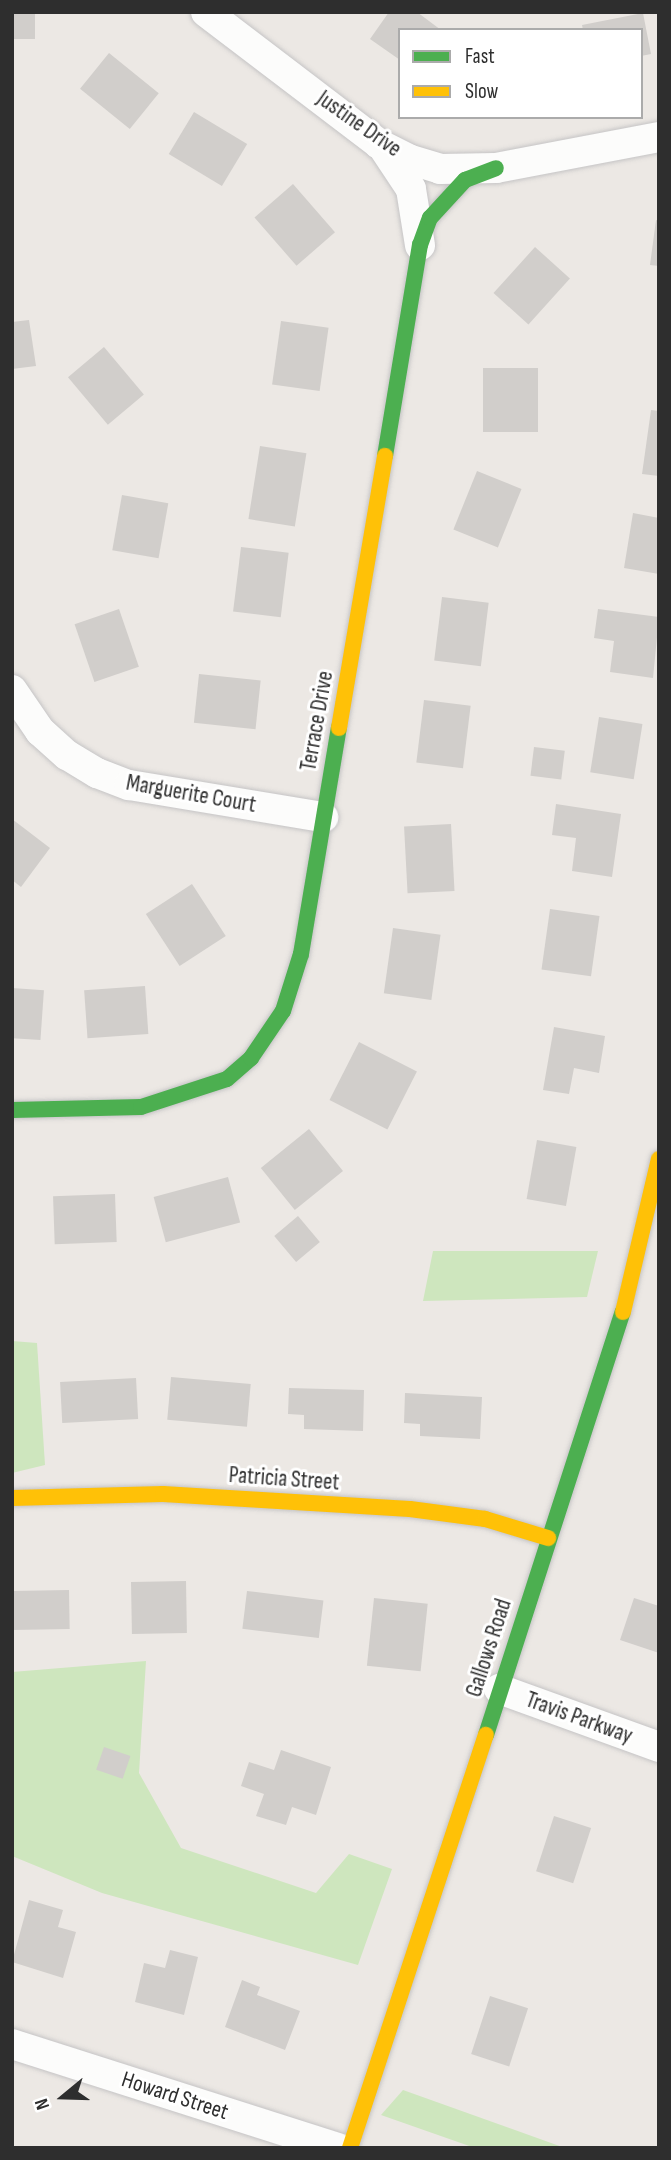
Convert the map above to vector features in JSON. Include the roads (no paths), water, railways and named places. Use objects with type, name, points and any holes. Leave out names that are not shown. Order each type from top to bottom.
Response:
[{"type":"street","name":"Justine Drive","points":[[206,12],[379,144],[408,159],[440,169],[496,168],[659,137]]},
{"type":"street","points":[[379,144],[411,189],[420,246]]},
{"type":"street","name":"Terrace Drive","points":[[12,1110],[162,1103],[227,1079],[251,1058],[284,1011],[293,985],[323,817],[420,246],[430,218],[448,194],[465,180],[496,168]]},
{"type":"street","name":"Marguerite Court","points":[[12,690],[40,731],[67,755],[97,773],[129,785],[323,817]]},
{"type":"street","name":"Gallows Road","points":[[350,2148],[548,1538],[619,1329],[659,1159]]},
{"type":"street","name":"Patricia Street","points":[[12,1498],[163,1494],[410,1509],[485,1519],[548,1538]]},
{"type":"street","name":"Travis Parkway","points":[[499,1689],[659,1747]]},
{"type":"street","name":"Howard Street","points":[[12,2044],[338,2148]]}]
